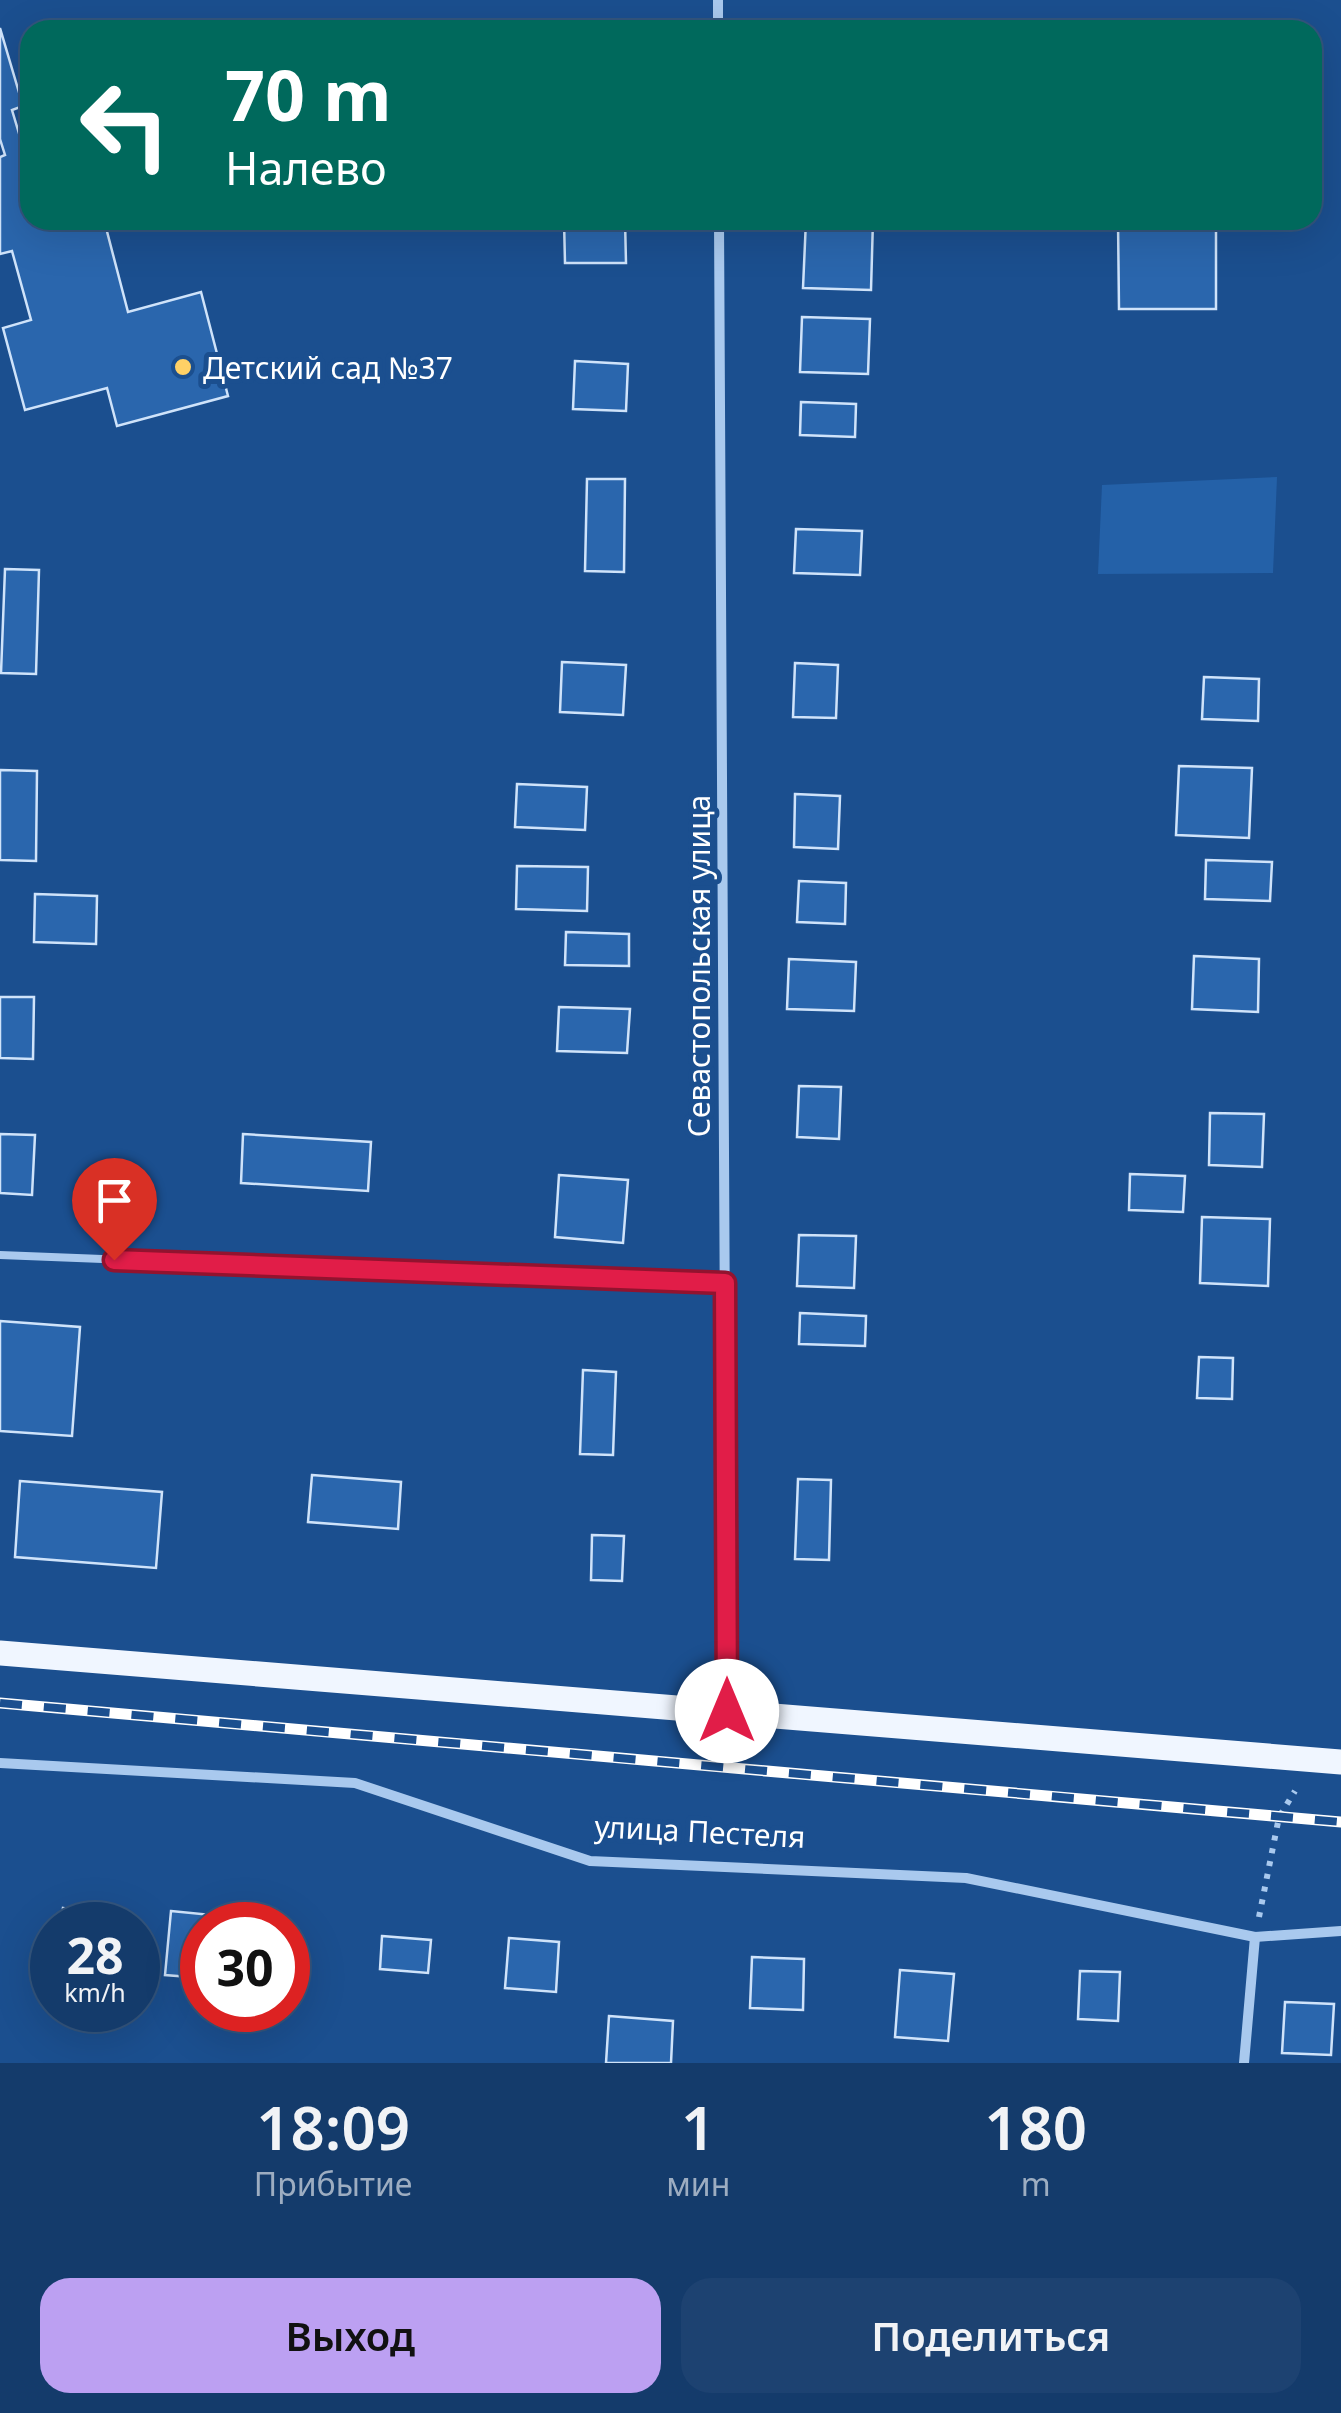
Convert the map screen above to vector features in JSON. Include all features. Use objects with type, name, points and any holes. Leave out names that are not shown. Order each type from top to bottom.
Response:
[{"type":"main road","points":[[0,1652],[1341,1762]]},
{"type":"street","name":"Севастопольская улица","points":[[719,230],[727,1711]]},
{"type":"street","name":"улица Пестеля","points":[[0,1763],[355,1783],[590,1861],[966,1878],[1255,1937],[1341,1931]]},
{"type":"street","points":[[1244,2063],[1255,1937]]},
{"type":"lane","points":[[0,1255],[725,1283]]},
{"type":"path","points":[[1255,1937],[1279,1817],[1314,1759]]},
{"type":"shaded area","points":[[1277,477],[1273,573],[1098,574],[1102,485]]},
{"type":"building","points":[[0,28],[20,96],[20,107],[12,110],[20,137],[20,230],[107,230],[128,312],[201,292],[228,396],[117,426],[107,388],[25,410],[3,328],[31,320],[12,251],[0,254],[0,157],[5,155],[0,139]]},
{"type":"building","points":[[564,230],[625,230],[626,263],[565,263]]},
{"type":"building","points":[[806,230],[873,230],[871,290],[803,288]]},
{"type":"building","points":[[1118,230],[1216,230],[1216,309],[1119,309]]},
{"type":"building","points":[[802,317],[870,319],[868,374],[800,372]]},
{"type":"building","points":[[575,361],[628,364],[626,411],[573,409]]},
{"type":"building","points":[[801,402],[856,404],[855,437],[800,435]]},
{"type":"building","points":[[587,479],[625,479],[624,572],[585,571]]},
{"type":"building","points":[[796,529],[862,531],[860,575],[794,573]]},
{"type":"building","points":[[5,569],[39,570],[36,674],[1,673]]},
{"type":"building","points":[[562,662],[626,665],[623,715],[560,712]]},
{"type":"building","points":[[795,663],[838,665],[836,718],[793,717]]},
{"type":"building","points":[[1204,677],[1259,679],[1258,721],[1202,719]]},
{"type":"building","points":[[1179,766],[1252,768],[1249,838],[1176,835]]},
{"type":"building","points":[[0,770],[37,771],[36,861],[0,860]]},
{"type":"building","points":[[517,784],[587,787],[585,830],[515,827]]},
{"type":"building","points":[[795,794],[840,796],[838,849],[794,847]]},
{"type":"building","points":[[1206,860],[1272,862],[1270,901],[1205,899]]},
{"type":"building","points":[[517,866],[588,867],[587,911],[516,909]]},
{"type":"building","points":[[799,881],[846,883],[845,924],[797,922]]},
{"type":"building","points":[[35,894],[97,896],[96,944],[34,942]]},
{"type":"building","points":[[566,932],[629,934],[629,966],[565,965]]},
{"type":"building","points":[[1194,956],[1259,959],[1258,1012],[1192,1009]]},
{"type":"building","points":[[789,959],[856,962],[854,1011],[787,1009]]},
{"type":"building","points":[[0,997],[34,997],[33,1059],[0,1058]]},
{"type":"building","points":[[559,1007],[630,1009],[627,1053],[557,1051]]},
{"type":"building","points":[[799,1086],[841,1087],[839,1139],[797,1137]]},
{"type":"building","points":[[1210,1113],[1264,1114],[1262,1167],[1209,1165]]},
{"type":"building","points":[[0,1134],[35,1135],[32,1195],[0,1193]]},
{"type":"building","points":[[243,1134],[371,1142],[368,1191],[241,1183]]},
{"type":"building","points":[[1130,1174],[1185,1176],[1183,1212],[1129,1210]]},
{"type":"building","points":[[559,1175],[628,1180],[623,1243],[555,1237]]},
{"type":"building","points":[[1202,1217],[1270,1219],[1268,1286],[1200,1283]]},
{"type":"building","points":[[799,1235],[856,1236],[854,1288],[797,1286]]},
{"type":"building","points":[[800,1313],[866,1316],[865,1346],[799,1344]]},
{"type":"building","points":[[0,1321],[80,1327],[72,1436],[0,1431]]},
{"type":"building","points":[[1199,1357],[1233,1358],[1232,1399],[1197,1398]]},
{"type":"building","points":[[583,1370],[616,1372],[613,1455],[580,1454]]},
{"type":"building","points":[[312,1475],[401,1482],[398,1529],[308,1522]]},
{"type":"building","points":[[798,1479],[831,1480],[829,1560],[795,1559]]},
{"type":"building","points":[[20,1481],[162,1492],[156,1568],[15,1557]]},
{"type":"building","points":[[592,1535],[624,1536],[622,1581],[591,1580]]},
{"type":"building","points":[[171,1911],[180,1912],[180,1976],[165,1975]]},
{"type":"building","points":[[382,1936],[431,1940],[428,1973],[380,1969]]},
{"type":"building","points":[[509,1938],[559,1942],[556,1992],[505,1988]]},
{"type":"building","points":[[752,1957],[804,1959],[803,2010],[750,2008]]},
{"type":"building","points":[[900,1970],[954,1974],[948,2041],[895,2037]]},
{"type":"building","points":[[1080,1971],[1120,1972],[1118,2021],[1078,2019]]},
{"type":"building","points":[[1285,2002],[1334,2004],[1331,2055],[1282,2053]]},
{"type":"building","points":[[609,2016],[673,2021],[671,2063],[606,2063]]},
{"type":"railway","points":[[0,1703],[1341,1822]]},
{"type":"place","name":"Детский сад №37","points":[[183,367]]},
{"type":"route","points":[[114,1260],[725,1283],[727,1711]]}]
